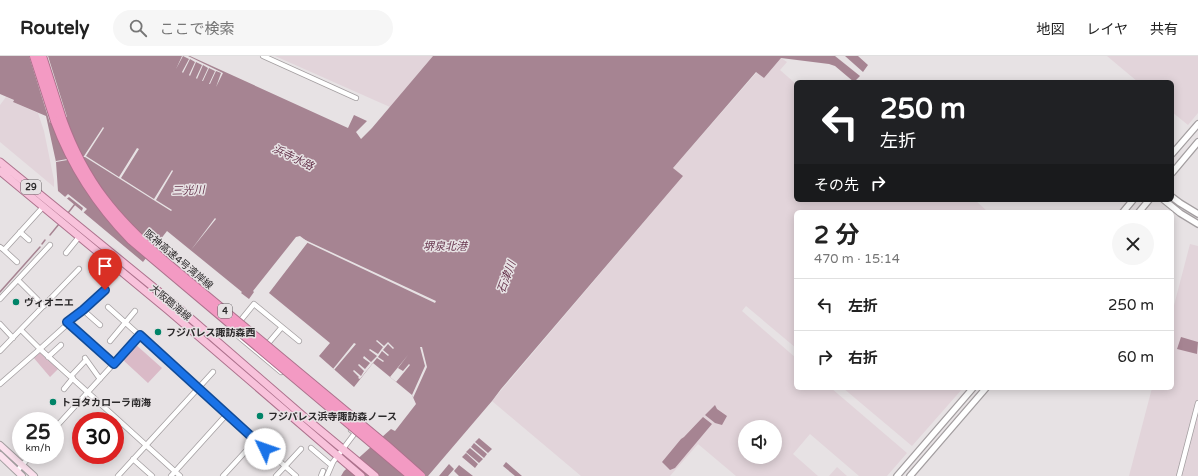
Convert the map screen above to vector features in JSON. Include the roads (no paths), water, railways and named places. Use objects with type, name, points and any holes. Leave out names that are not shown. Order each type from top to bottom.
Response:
[{"type":"highway","name":"阪神高速4号湾岸線","points":[[34,56],[55,121],[69,156],[90,192],[115,224],[162,268],[411,476]]},
{"type":"highway","name":"阪神高速4号湾岸線","points":[[42,56],[62,119],[75,152],[94,186],[119,219],[167,263],[386,445],[421,476]]},
{"type":"main road","name":"大阪臨海線","points":[[0,162],[174,304],[375,476]]},
{"type":"main road","name":"大阪臨海線","points":[[0,172],[168,310],[361,476]]},
{"type":"main road","points":[[0,445],[34,476]]},
{"type":"main road","points":[[0,455],[22,476]]},
{"type":"street","points":[[263,56],[356,98]]},
{"type":"street","points":[[1174,152],[1198,124]]},
{"type":"street","points":[[1174,171],[1198,142]]},
{"type":"street","points":[[1174,199],[1180,204],[1198,214]]},
{"type":"street","points":[[1125,210],[1131,202]]},
{"type":"street","points":[[1141,210],[1147,202]]},
{"type":"street","points":[[1166,202],[1180,213],[1198,224]]},
{"type":"street","points":[[16,259],[2,249],[43,207]]},
{"type":"street","points":[[20,232],[28,240]]},
{"type":"street","points":[[66,253],[79,237]]},
{"type":"street","points":[[0,299],[50,244]]},
{"type":"street","points":[[0,351],[79,269]]},
{"type":"street","points":[[18,280],[44,306]]},
{"type":"street","points":[[0,384],[67,322],[105,290]]},
{"type":"street","points":[[299,341],[254,304],[232,331],[355,434],[331,465],[328,476]]},
{"type":"street","points":[[108,307],[296,476]]},
{"type":"street","points":[[83,310],[100,325]]},
{"type":"street","points":[[110,341],[135,311]]},
{"type":"street","points":[[67,322],[114,364]]},
{"type":"street","points":[[0,324],[13,338]]},
{"type":"street","points":[[260,354],[282,327]]},
{"type":"street","points":[[21,330],[48,357],[72,377],[180,476]]},
{"type":"street","points":[[64,418],[140,335]]},
{"type":"street","points":[[48,357],[61,345]]},
{"type":"street","points":[[64,389],[85,359],[100,379]]},
{"type":"street","points":[[118,476],[213,372]]},
{"type":"street","points":[[897,476],[971,390]]},
{"type":"street","points":[[910,476],[984,390]]},
{"type":"street","points":[[1179,476],[1198,403]]},
{"type":"street","points":[[170,476],[227,414]]},
{"type":"street","points":[[223,476],[256,440]]},
{"type":"street","points":[[311,448],[331,465]]},
{"type":"street","points":[[276,476],[301,449]]},
{"type":"street","points":[[133,459],[152,476]]},
{"type":"street","points":[[17,471],[22,465]]},
{"type":"water","name":"堺泉北港","points":[[0,56],[190,56],[348,128],[354,115],[367,121],[356,132],[361,139],[433,56],[835,56],[860,76],[856,80],[852,80],[835,66],[829,64],[781,58],[764,78],[756,72],[673,168],[683,176],[428,476],[341,476],[344,471],[391,429],[395,431],[416,404],[412,395],[373,363],[354,387],[319,356],[330,343],[269,293],[308,242],[300,236],[296,237],[253,291],[254,292],[249,299],[167,231],[143,262],[58,191],[56,162],[46,116],[13,102],[14,100],[0,94]]},
{"type":"water","points":[[845,56],[858,56],[868,65],[863,72]]},
{"type":"water","points":[[1181,337],[1198,342],[1197,354],[1177,349]]},
{"type":"water","points":[[715,405],[717,409],[727,416],[722,425],[715,423],[705,415]]},
{"type":"water","points":[[703,417],[712,424],[675,468],[670,470],[662,462],[681,439]]},
{"type":"water","points":[[479,438],[492,449],[488,453],[475,442]]},
{"type":"water","points":[[474,443],[487,454],[484,458],[471,447]]},
{"type":"water","points":[[470,448],[483,459],[479,463],[466,452]]},
{"type":"water","points":[[466,453],[478,464],[475,468],[462,457]]},
{"type":"water","points":[[506,462],[522,476],[515,476],[503,466]]},
{"type":"water","points":[[449,464],[454,469],[448,476],[439,476]]},
{"type":"water","points":[[459,465],[473,476],[459,476],[454,471]]},
{"type":"waterway","name":"三光川","points":[[68,213],[75,204]]},
{"type":"waterway","name":"三光川","points":[[50,235],[59,224]]},
{"type":"waterway","name":"三光川","points":[[42,244],[45,240]]},
{"type":"waterway","name":"三光川","points":[[0,292],[40,247]]},
{"type":"place","name":"ヴィオニエ","points":[[16,302]]},
{"type":"place","name":"フジパレス諏訪森西","points":[[158,332]]},
{"type":"place","name":"トヨタカローラ南海","points":[[53,402]]},
{"type":"place","name":"フジパレス浜寺諏訪森ノース","points":[[260,416]]},
{"type":"water label","name":"浜寺水路","points":[[293,157]]},
{"type":"water label","name":"石津川","points":[[506,277]]}]
